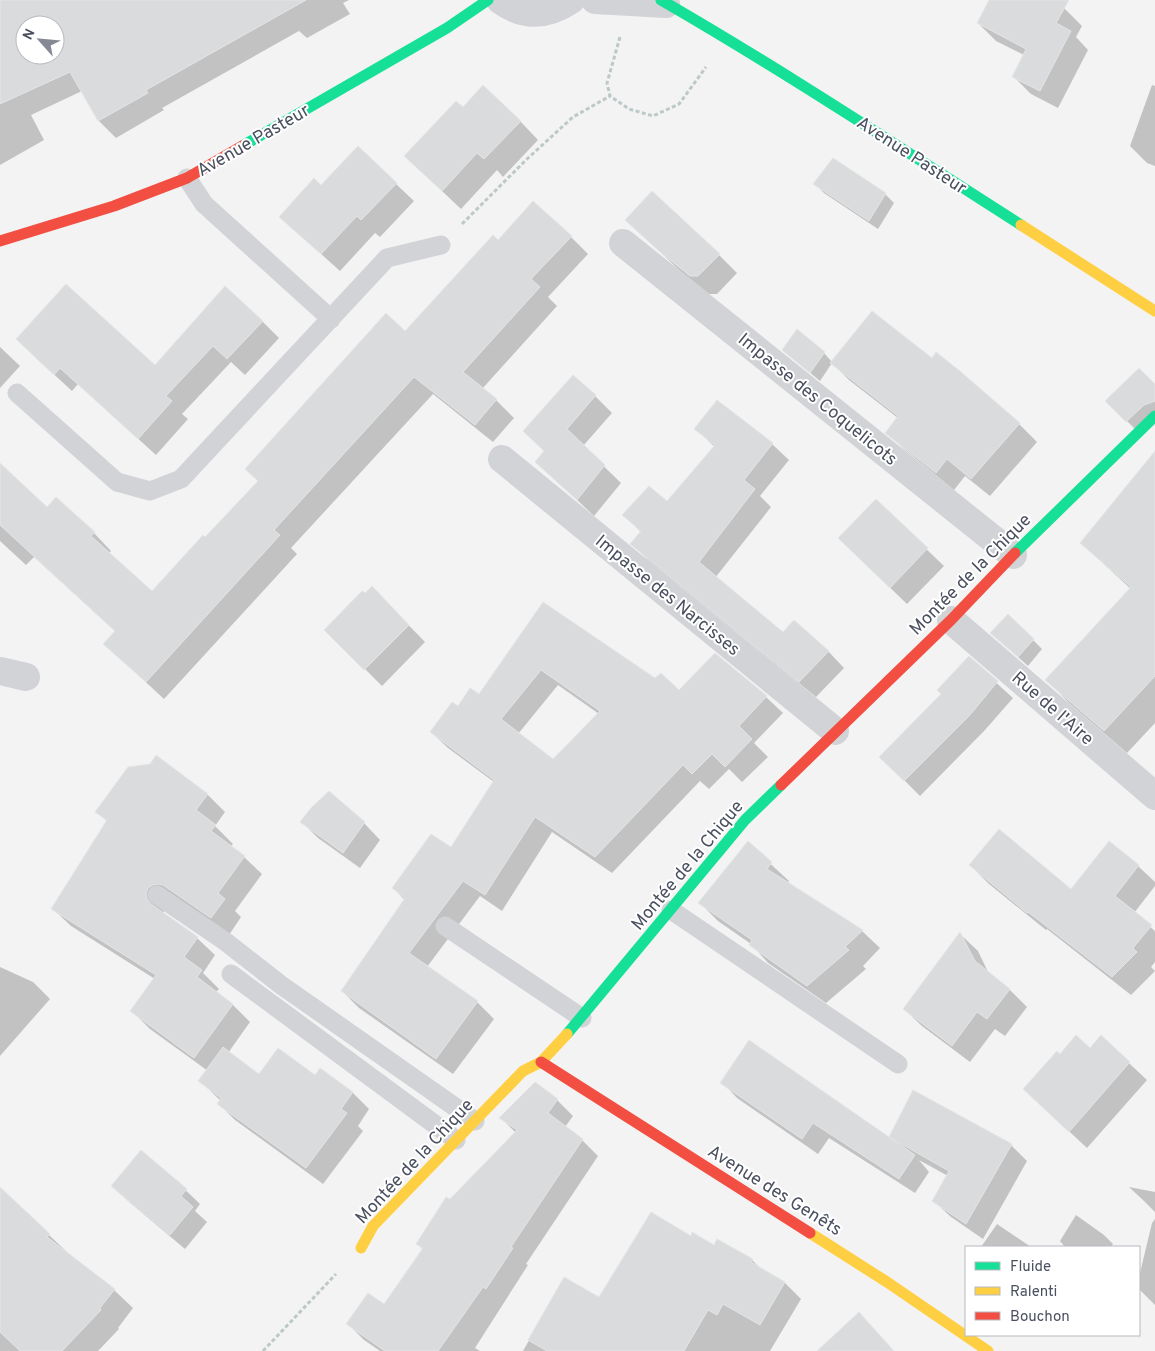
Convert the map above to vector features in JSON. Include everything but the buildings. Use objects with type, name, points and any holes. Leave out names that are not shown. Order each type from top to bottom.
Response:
[{"type":"street","name":"Avenue Pasteur","points":[[0,241],[114,206],[187,178],[446,28],[488,0]]},
{"type":"street","points":[[500,0],[524,13],[542,13],[559,8],[571,0]]},
{"type":"street","name":"Avenue Pasteur","points":[[595,0],[629,3],[663,2],[727,38],[1155,310]]},
{"type":"street","name":"Impasse des Coquelicots","points":[[623,243],[1013,555]]},
{"type":"street","name":"Montée de la Chique","points":[[361,1248],[373,1226],[523,1071],[541,1062],[582,1018],[745,820],[951,620],[1013,555],[1155,416]]},
{"type":"street","name":"Impasse des Narcisses","points":[[502,459],[835,731]]},
{"type":"street","name":"Rue de l'Aire","points":[[951,620],[1155,796]]},
{"type":"street","name":"Avenue des Genêts","points":[[541,1062],[887,1282],[965,1335]]},
{"type":"street","name":"Avenue des Genêts","points":[[966,1336],[988,1351]]},
{"type":"lane","points":[[187,178],[204,204],[331,319]]},
{"type":"lane","points":[[17,393],[117,482],[150,492],[181,479],[387,258],[441,245]]},
{"type":"lane","points":[[157,895],[226,942],[281,985],[475,1121]]},
{"type":"lane","points":[[671,910],[898,1064]]},
{"type":"lane","points":[[445,926],[582,1018]]},
{"type":"lane","points":[[231,974],[456,1140]]},
{"type":"path","points":[[629,3],[607,82],[610,96],[629,109],[653,116],[679,104],[727,38]]},
{"type":"path","points":[[441,245],[527,158],[573,117],[610,96]]},
{"type":"path","name":"Montée de la Chique","points":[[263,1351],[361,1248]]},
{"type":"traffic: fast","points":[[244,145],[447,28],[488,0]]},
{"type":"traffic: fast","points":[[661,0],[798,82],[1021,225]]},
{"type":"traffic: fast","points":[[1015,553],[1155,416]]},
{"type":"traffic: fast","points":[[567,1034],[745,820],[781,785]]},
{"type":"traffic: slow","points":[[1021,225],[1155,311]]},
{"type":"traffic: slow","points":[[361,1248],[373,1226],[523,1071],[541,1062],[567,1034]]},
{"type":"traffic: slow","points":[[810,1233],[887,1282],[965,1335]]},
{"type":"traffic: slow","points":[[966,1336],[988,1351]]},
{"type":"traffic: jam","points":[[0,241],[114,206],[187,178],[244,145]]},
{"type":"traffic: jam","points":[[781,785],[951,620],[1015,553]]},
{"type":"traffic: jam","points":[[541,1062],[810,1233]]}]
